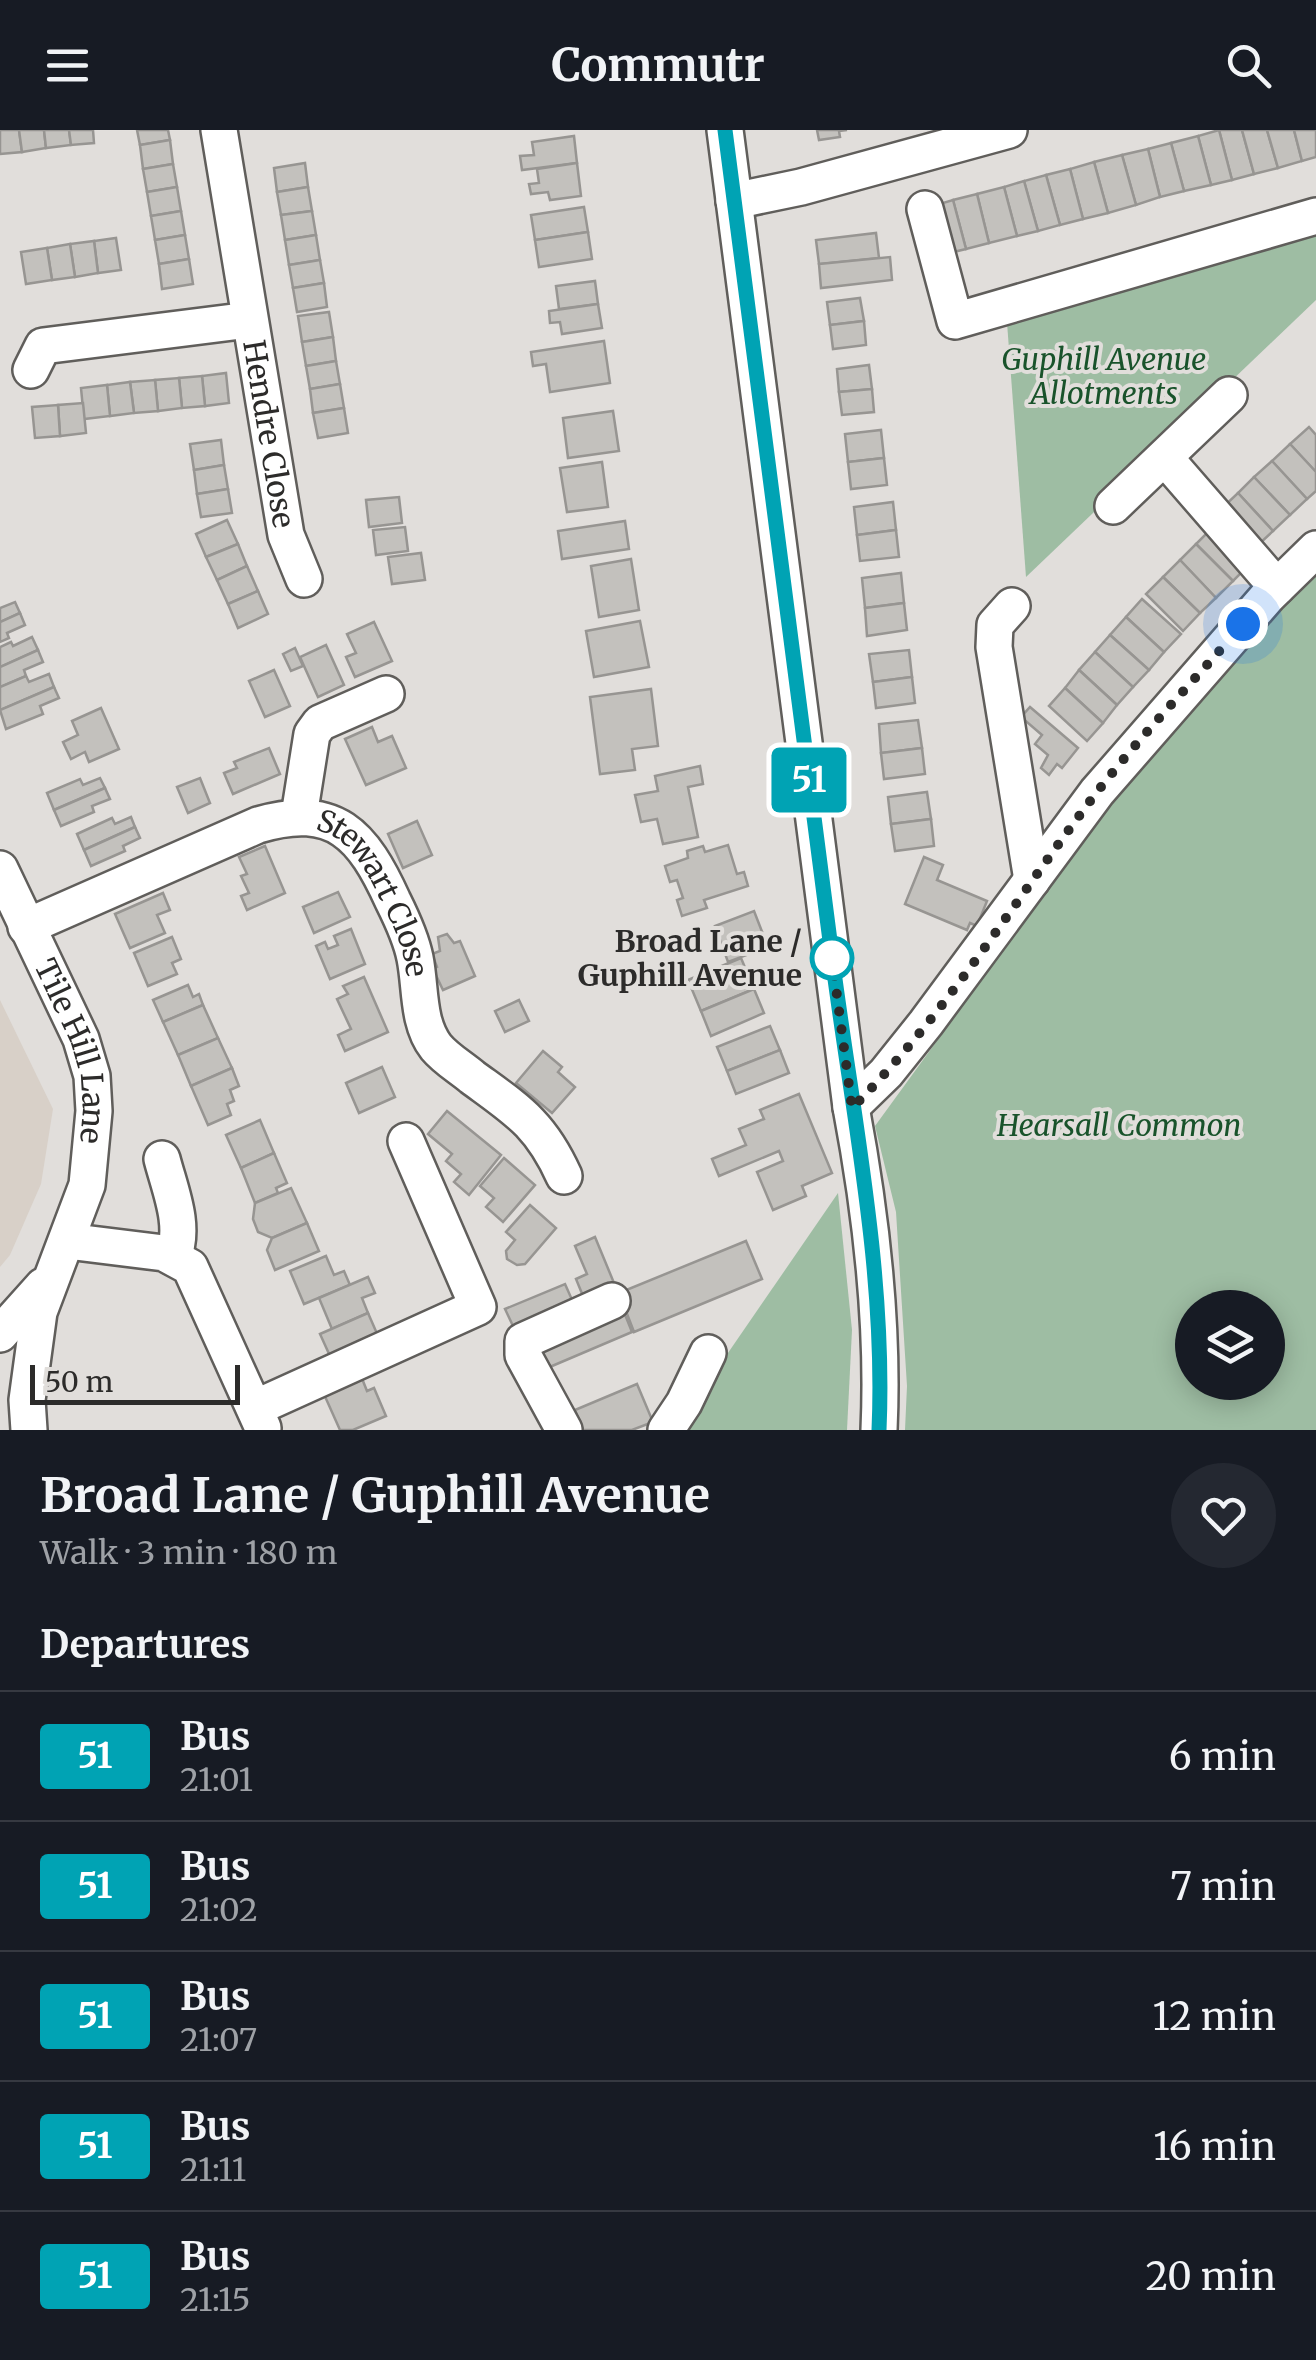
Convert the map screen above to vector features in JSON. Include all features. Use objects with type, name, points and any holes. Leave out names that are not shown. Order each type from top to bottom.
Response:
[{"type":"street","name":"Hendre Close","points":[[219,130],[249,320],[305,557]]},
{"type":"street","points":[[725,130],[866,1192],[879,1332],[878,1430]]},
{"type":"street","points":[[734,201],[801,187],[930,140],[1010,130]]},
{"type":"street","points":[[925,209],[955,321],[1316,216]]},
{"type":"street","name":"Hendre Close","points":[[32,347],[249,320]]},
{"type":"street","points":[[1113,506],[1229,394]]},
{"type":"street","points":[[1165,458],[1277,587]]},
{"type":"street","points":[[852,1108],[906,1048],[1097,792],[1277,587],[1316,549]]},
{"type":"street","points":[[1012,606],[994,625],[994,646],[1032,880]]},
{"type":"street","points":[[299,816],[312,734],[320,722],[386,694]]},
{"type":"street","name":"Stewart Close","points":[[26,927],[258,824],[299,816],[342,829],[366,848],[412,944],[420,1006],[429,1035],[444,1055],[537,1128],[564,1176]]},
{"type":"street","name":"Tile Hill Lane","points":[[0,869],[81,1039],[92,1076],[93,1144],[87,1185],[39,1312],[27,1400],[29,1430]]},
{"type":"street","points":[[63,1252],[173,1257],[190,1267],[259,1419],[478,1306],[406,1141]]},
{"type":"street","points":[[162,1159],[178,1220],[178,1244],[173,1257]]},
{"type":"street","name":"Tile Hill Lane","points":[[0,1334],[24,1310],[63,1252]]},
{"type":"street","points":[[564,1430],[523,1355],[523,1341],[612,1302]]},
{"type":"street","points":[[666,1430],[684,1404],[708,1353]]},
{"type":"shaded area","points":[[0,1000],[53,1109],[41,1184],[10,1255],[0,1267]]},
{"type":"green space","name":"Guphill Avenue Allotments","points":[[1316,223],[1316,300],[1026,577],[1006,309]]},
{"type":"green space","name":"Hearsall Common","points":[[1316,572],[1316,1430],[905,1430],[907,1386],[896,1212],[875,1126],[1133,771]]},
{"type":"green space","points":[[838,1193],[852,1330],[847,1430],[675,1430]]},
{"type":"building","points":[[0,130],[19,130],[22,152],[0,154]]},
{"type":"building","points":[[19,130],[44,130],[46,148],[22,152]]},
{"type":"building","points":[[44,130],[69,130],[71,145],[46,148]]},
{"type":"building","points":[[69,130],[93,130],[94,143],[71,145]]},
{"type":"building","points":[[137,130],[168,130],[170,140],[140,145]]},
{"type":"building","points":[[817,130],[847,130],[839,131],[840,137],[819,140]]},
{"type":"building","points":[[1219,130],[1242,130],[1254,174],[1232,180]]},
{"type":"building","points":[[1219,130],[1232,180],[1211,185],[1198,136]]},
{"type":"building","points":[[1242,130],[1267,130],[1278,168],[1254,174]]},
{"type":"building","points":[[1267,130],[1294,130],[1302,161],[1278,168]]},
{"type":"building","points":[[1294,130],[1316,130],[1316,157],[1302,161]]},
{"type":"building","points":[[574,136],[577,163],[522,170],[520,156],[534,155],[532,142]]},
{"type":"building","points":[[1198,136],[1211,185],[1184,191],[1171,143]]},
{"type":"building","points":[[170,140],[173,164],[143,169],[140,145]]},
{"type":"building","points":[[1171,143],[1184,191],[1160,197],[1148,149]]},
{"type":"building","points":[[1148,149],[1160,197],[1136,205],[1122,155]]},
{"type":"building","points":[[1122,155],[1136,205],[1108,213],[1094,162]]},
{"type":"building","points":[[1094,162],[1108,213],[1083,219],[1070,169]]},
{"type":"building","points":[[305,163],[308,187],[277,192],[274,168]]},
{"type":"building","points":[[577,163],[581,196],[550,200],[548,192],[531,194],[529,184],[539,183],[537,169]]},
{"type":"building","points":[[173,164],[177,187],[147,192],[143,169]]},
{"type":"building","points":[[1070,169],[1083,219],[1060,225],[1046,175]]},
{"type":"building","points":[[1046,175],[1060,225],[1038,231],[1024,181]]},
{"type":"building","points":[[1024,181],[1038,231],[1017,236],[1004,187]]},
{"type":"building","points":[[177,187],[181,211],[151,216],[147,192]]},
{"type":"building","points":[[308,187],[312,211],[281,215],[277,192]]},
{"type":"building","points":[[1004,187],[1017,236],[989,243],[977,194]]},
{"type":"building","points":[[977,194],[989,243],[966,249],[953,200]]},
{"type":"building","points":[[953,200],[966,249],[941,255],[929,207]]},
{"type":"building","points":[[584,207],[588,232],[535,240],[531,215]]},
{"type":"building","points":[[181,211],[185,235],[155,240],[151,216]]},
{"type":"building","points":[[312,211],[316,235],[285,240],[281,215]]},
{"type":"building","points":[[588,232],[592,259],[539,267],[535,240]]},
{"type":"building","points":[[876,233],[879,258],[819,264],[816,240]]},
{"type":"building","points":[[185,235],[189,259],[159,264],[155,240]]},
{"type":"building","points":[[316,235],[320,260],[289,265],[285,240]]},
{"type":"building","points":[[116,238],[121,270],[98,273],[94,241]]},
{"type":"building","points":[[94,241],[98,273],[75,277],[70,244]]},
{"type":"building","points":[[70,244],[75,277],[52,280],[47,248]]},
{"type":"building","points":[[47,248],[52,280],[26,284],[21,252]]},
{"type":"building","points":[[890,257],[892,280],[821,288],[819,264]]},
{"type":"building","points":[[189,259],[193,284],[162,289],[159,264]]},
{"type":"building","points":[[320,260],[324,283],[293,288],[289,265]]},
{"type":"building","points":[[595,281],[598,304],[559,309],[556,286]]},
{"type":"building","points":[[324,283],[327,307],[297,312],[293,288]]},
{"type":"building","points":[[860,298],[864,321],[830,325],[827,302]]},
{"type":"building","points":[[598,304],[602,328],[562,334],[560,322],[550,323],[549,311]]},
{"type":"building","points":[[329,312],[333,337],[302,342],[298,316]]},
{"type":"building","points":[[864,321],[866,345],[833,349],[830,325]]},
{"type":"building","points":[[333,337],[336,361],[306,366],[302,342]]},
{"type":"building","points":[[604,341],[610,383],[550,392],[546,364],[533,366],[531,352]]},
{"type":"building","points":[[336,361],[340,384],[310,389],[306,366]]},
{"type":"building","points":[[869,365],[872,389],[839,392],[837,369]]},
{"type":"building","points":[[226,373],[229,403],[205,406],[202,376]]},
{"type":"building","points":[[202,376],[205,406],[182,408],[179,378]]},
{"type":"building","points":[[179,378],[182,408],[158,411],[155,380]]},
{"type":"building","points":[[155,380],[158,411],[134,413],[130,382]]},
{"type":"building","points":[[130,382],[134,413],[110,416],[107,385]]},
{"type":"building","points":[[340,384],[344,408],[313,413],[310,389]]},
{"type":"building","points":[[107,385],[110,416],[84,419],[81,388]]},
{"type":"building","points":[[872,389],[874,412],[842,415],[839,392]]},
{"type":"building","points":[[83,403],[86,433],[60,436],[58,405]]},
{"type":"building","points":[[58,405],[60,436],[35,438],[32,407]]},
{"type":"building","points":[[344,408],[348,433],[318,438],[313,413]]},
{"type":"building","points":[[613,411],[619,451],[568,458],[563,418]]},
{"type":"building","points":[[1309,427],[1316,435],[1316,472],[1290,444]]},
{"type":"building","points":[[881,430],[884,458],[848,462],[845,434]]},
{"type":"building","points":[[221,440],[224,465],[194,470],[190,444]]},
{"type":"building","points":[[1290,444],[1316,472],[1316,491],[1307,499],[1272,461]]},
{"type":"building","points":[[884,458],[887,485],[851,489],[848,462]]},
{"type":"building","points":[[1272,461],[1307,499],[1290,515],[1254,477]]},
{"type":"building","points":[[602,462],[608,507],[567,512],[560,468]]},
{"type":"building","points":[[224,465],[228,489],[197,494],[194,470]]},
{"type":"building","points":[[1254,477],[1290,515],[1273,531],[1238,493]]},
{"type":"building","points":[[228,489],[232,513],[201,517],[197,494]]},
{"type":"building","points":[[1238,493],[1273,531],[1256,547],[1221,509]]},
{"type":"building","points":[[399,497],[402,523],[369,527],[366,500]]},
{"type":"building","points":[[893,502],[896,530],[857,535],[854,507]]},
{"type":"building","points":[[227,520],[238,544],[206,557],[196,534]]},
{"type":"building","points":[[625,521],[629,549],[562,559],[558,531]]},
{"type":"building","points":[[1214,526],[1250,564],[1233,581],[1196,544]]},
{"type":"building","points":[[405,527],[408,551],[376,555],[373,530]]},
{"type":"building","points":[[896,530],[899,557],[860,561],[857,535]]},
{"type":"building","points":[[238,544],[247,566],[217,580],[206,557]]},
{"type":"building","points":[[1196,544],[1233,581],[1216,598],[1180,560]]},
{"type":"building","points":[[421,553],[425,580],[392,584],[388,557]]},
{"type":"building","points":[[631,559],[639,610],[599,617],[591,566]]},
{"type":"building","points":[[1180,560],[1216,598],[1200,613],[1163,577]]},
{"type":"building","points":[[247,566],[258,591],[228,604],[217,580]]},
{"type":"building","points":[[901,573],[904,603],[865,608],[862,578]]},
{"type":"building","points":[[1163,577],[1200,613],[1183,631],[1146,594]]},
{"type":"building","points":[[258,591],[268,614],[238,628],[228,604]]},
{"type":"building","points":[[1142,599],[1181,634],[1164,652],[1126,617]]},
{"type":"building","points":[[15,602],[20,613],[0,622],[0,608]]},
{"type":"building","points":[[904,603],[907,630],[867,636],[865,608]]},
{"type":"building","points":[[20,613],[25,625],[7,633],[9,638],[0,642],[0,622]]},
{"type":"building","points":[[1126,617],[1164,652],[1149,670],[1110,635]]},
{"type":"building","points":[[640,621],[649,667],[594,677],[586,631]]},
{"type":"building","points":[[374,622],[392,661],[355,677],[346,657],[356,653],[347,634]]},
{"type":"building","points":[[1110,635],[1149,670],[1133,687],[1095,652]]},
{"type":"building","points":[[32,637],[38,650],[0,667],[0,647]]},
{"type":"building","points":[[326,645],[344,685],[318,697],[300,657]]},
{"type":"building","points":[[295,648],[303,666],[291,671],[283,654]]},
{"type":"building","points":[[38,650],[43,662],[24,670],[26,676],[0,687],[0,667]]},
{"type":"building","points":[[909,650],[912,677],[873,682],[869,654]]},
{"type":"building","points":[[1095,652],[1133,687],[1117,705],[1079,670]]},
{"type":"building","points":[[274,670],[290,706],[265,717],[249,681]]},
{"type":"building","points":[[1079,670],[1117,705],[1103,723],[1065,688]]},
{"type":"building","points":[[49,674],[54,687],[0,710],[0,687],[26,676],[29,682]]},
{"type":"building","points":[[912,677],[915,703],[876,708],[873,682]]},
{"type":"building","points":[[54,687],[59,698],[40,706],[43,714],[6,729],[0,710]]},
{"type":"building","points":[[1065,688],[1103,723],[1087,741],[1049,706]]},
{"type":"building","points":[[651,689],[658,746],[632,749],[635,770],[600,774],[590,697]]},
{"type":"building","points":[[1030,707],[1078,748],[1062,768],[1057,764],[1049,775],[1041,768],[1048,755],[1035,744],[1042,735],[1021,717]]},
{"type":"building","points":[[101,708],[119,749],[89,762],[85,752],[71,759],[63,742],[78,735],[72,721]]},
{"type":"building","points":[[918,720],[922,748],[881,753],[879,724]]},
{"type":"building","points":[[372,727],[378,742],[392,736],[406,768],[366,785],[345,739]]},
{"type":"building","points":[[269,748],[280,774],[233,794],[224,773],[237,768],[234,762]]},
{"type":"building","points":[[922,748],[925,774],[884,779],[881,753]]},
{"type":"building","points":[[700,766],[703,784],[688,787],[698,837],[663,844],[657,819],[641,822],[635,795],[658,791],[655,776]]},
{"type":"building","points":[[100,778],[105,788],[54,810],[47,793],[80,779],[83,785]]},
{"type":"building","points":[[200,778],[210,803],[188,813],[177,787]]},
{"type":"building","points":[[105,788],[110,799],[92,806],[94,812],[61,826],[54,810]]},
{"type":"building","points":[[927,792],[931,819],[891,824],[888,797]]},
{"type":"building","points":[[131,817],[135,827],[84,850],[77,834],[112,818],[115,824]]},
{"type":"building","points":[[931,819],[934,846],[895,851],[891,824]]},
{"type":"building","points":[[417,821],[432,855],[403,868],[388,834]]},
{"type":"building","points":[[135,827],[140,838],[123,846],[125,851],[91,866],[84,850]]},
{"type":"building","points":[[728,845],[737,874],[744,872],[748,886],[704,900],[707,908],[682,916],[677,900],[683,898],[677,880],[670,882],[665,866],[688,858],[687,851],[703,846],[705,852]]},
{"type":"building","points":[[265,846],[285,893],[247,910],[241,896],[249,893],[241,876],[247,874],[239,857]]},
{"type":"building","points":[[924,857],[943,865],[937,880],[987,901],[977,926],[970,923],[967,930],[905,904]]},
{"type":"building","points":[[338,892],[350,917],[314,933],[303,907]]},
{"type":"building","points":[[163,893],[170,910],[157,915],[165,933],[130,948],[115,914]]},
{"type":"building","points":[[754,911],[768,947],[728,962],[715,926]]},
{"type":"building","points":[[351,929],[365,964],[330,979],[316,946],[325,942],[328,949],[338,945],[334,936]]},
{"type":"building","points":[[447,934],[454,943],[460,941],[475,976],[443,990],[433,969],[437,967],[432,954],[440,951],[438,937]]},
{"type":"building","points":[[172,937],[181,959],[172,963],[177,974],[148,986],[134,953]]},
{"type":"building","points":[[741,958],[754,989],[701,1011],[688,980]]},
{"type":"building","points":[[364,977],[388,1032],[345,1051],[338,1035],[351,1029],[337,999],[348,994],[343,986]]},
{"type":"building","points":[[188,985],[193,997],[199,994],[203,1005],[163,1022],[153,1000]]},
{"type":"building","points":[[754,989],[764,1013],[711,1036],[701,1011]]},
{"type":"building","points":[[519,1000],[529,1021],[505,1032],[495,1011]]},
{"type":"building","points":[[203,1005],[218,1038],[178,1055],[163,1022]]},
{"type":"building","points":[[770,1026],[780,1050],[727,1071],[717,1047]]},
{"type":"building","points":[[218,1038],[232,1068],[191,1086],[178,1055]]},
{"type":"building","points":[[780,1050],[789,1073],[736,1094],[727,1071]]},
{"type":"building","points":[[543,1051],[562,1067],[558,1072],[575,1087],[552,1113],[516,1083]]},
{"type":"building","points":[[382,1067],[395,1097],[359,1113],[346,1083]]},
{"type":"building","points":[[232,1068],[239,1086],[230,1090],[234,1101],[227,1104],[231,1115],[208,1125],[191,1086]]},
{"type":"building","points":[[799,1094],[832,1173],[802,1186],[806,1196],[773,1210],[757,1172],[783,1161],[779,1151],[719,1176],[712,1159],[746,1145],[739,1129],[764,1119],[760,1110]]},
{"type":"building","points":[[447,1111],[501,1155],[469,1195],[454,1182],[461,1174],[446,1161],[452,1154],[428,1134]]},
{"type":"building","points":[[260,1120],[274,1153],[241,1168],[226,1135]]},
{"type":"building","points":[[274,1153],[287,1183],[276,1188],[278,1193],[255,1203],[241,1168]]},
{"type":"building","points":[[504,1158],[535,1185],[503,1222],[486,1207],[494,1198],[480,1186]]},
{"type":"building","points":[[291,1188],[307,1223],[272,1238],[258,1232],[253,1219],[255,1203]]},
{"type":"building","points":[[530,1205],[556,1228],[525,1264],[517,1265],[507,1259],[506,1251],[515,1240],[506,1232]]},
{"type":"building","points":[[307,1223],[319,1251],[275,1270],[267,1250],[272,1238]]},
{"type":"building","points":[[595,1237],[614,1283],[583,1296],[576,1279],[587,1274],[575,1246]]},
{"type":"building","points":[[746,1241],[762,1279],[634,1332],[619,1293]]},
{"type":"building","points":[[326,1256],[334,1275],[344,1271],[350,1285],[304,1304],[290,1271]]},
{"type":"building","points":[[368,1277],[375,1293],[362,1298],[368,1313],[332,1329],[319,1298]]},
{"type":"building","points":[[565,1284],[573,1302],[514,1328],[505,1309]]},
{"type":"building","points":[[624,1312],[632,1332],[545,1369],[537,1350]]},
{"type":"building","points":[[368,1313],[382,1345],[330,1356],[320,1334]]},
{"type":"building","points":[[361,1376],[367,1391],[374,1388],[386,1416],[353,1430],[340,1430],[323,1392]]},
{"type":"building","points":[[637,1384],[653,1422],[632,1430],[583,1430],[575,1410]]},
{"type":"bus line","name":"51","points":[[725,130],[842,1036],[866,1192],[879,1332],[879,1430]]},
{"type":"place","name":"Broad Lane / Guphill Avenue","points":[[832,958]]},
{"type":"route","points":[[832,958],[852,1108],[926,1023],[1097,792],[1243,624]]}]
